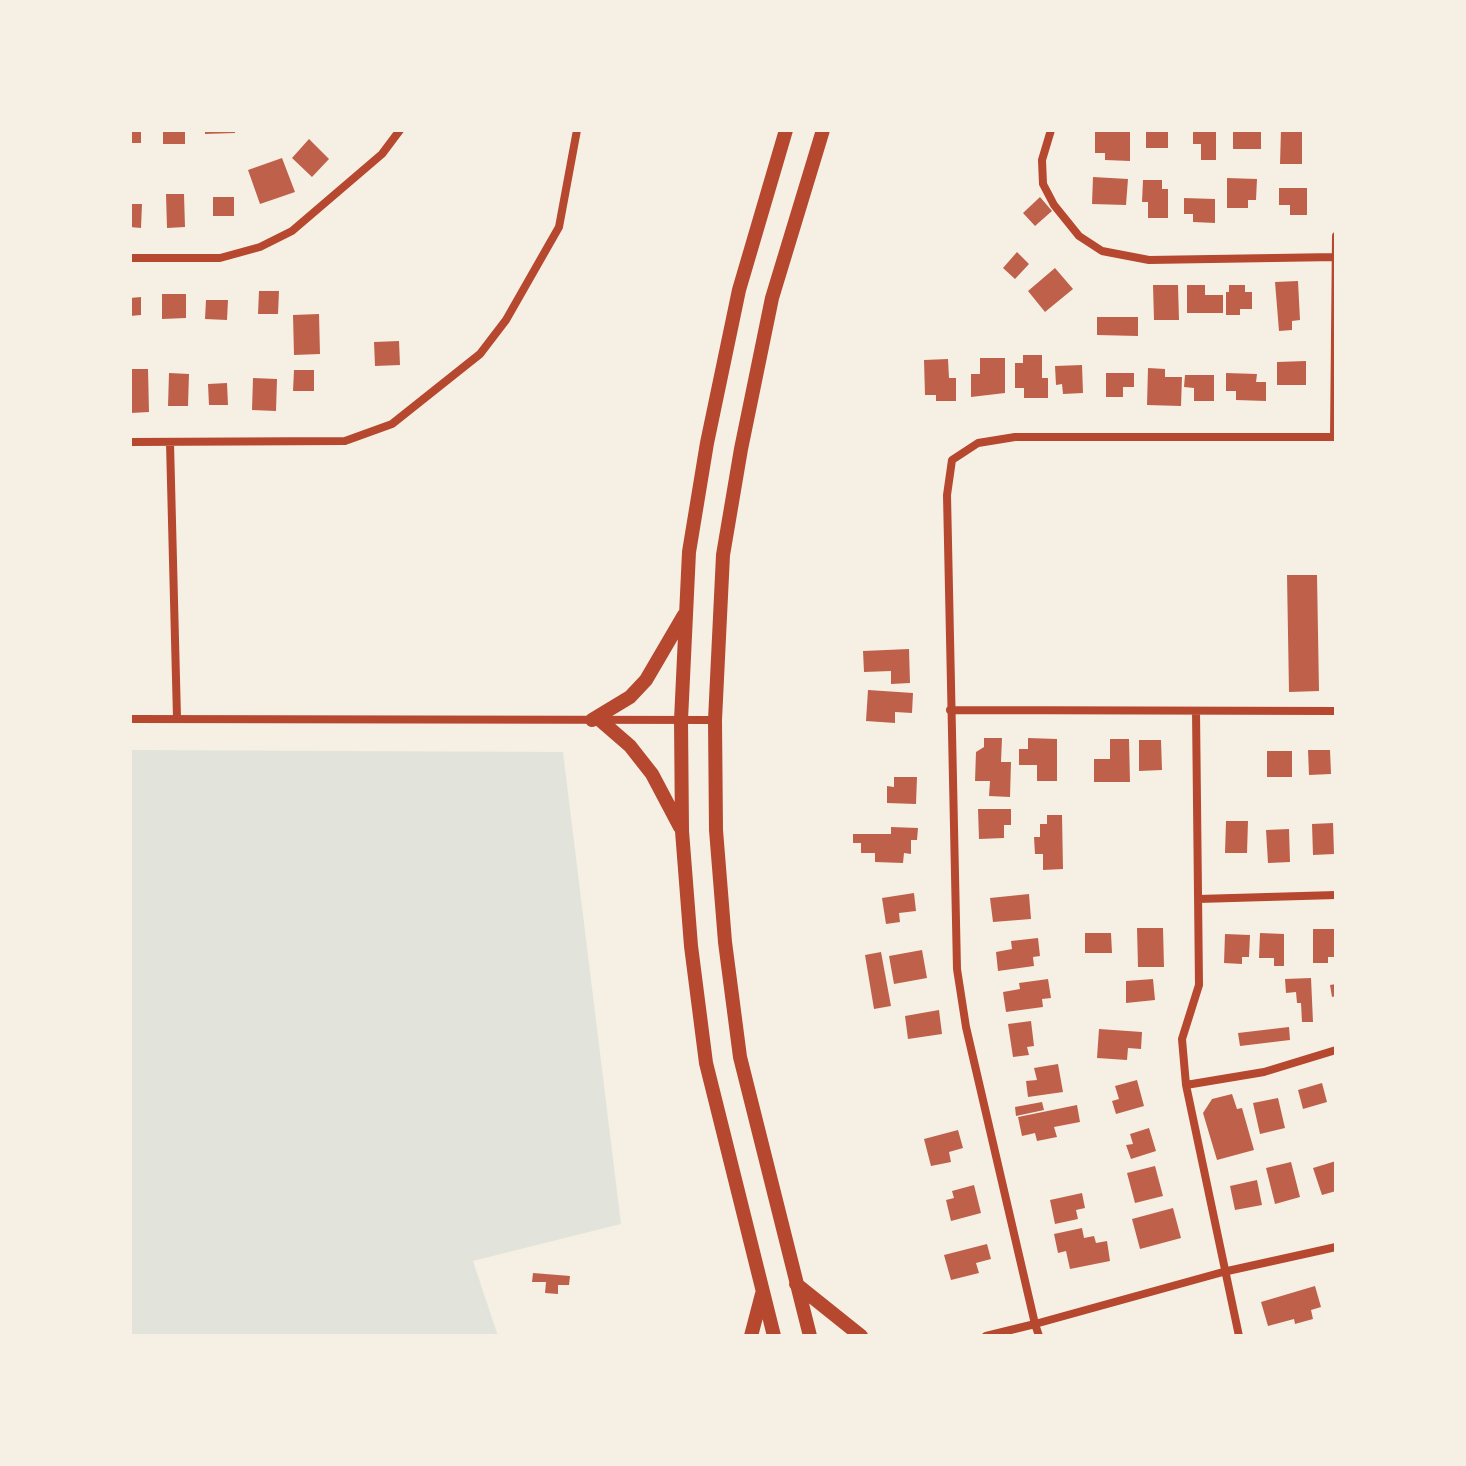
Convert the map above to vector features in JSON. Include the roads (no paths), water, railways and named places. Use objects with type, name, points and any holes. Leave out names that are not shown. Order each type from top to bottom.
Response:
[{"type":"main road","points":[[774,1336],[706,1063],[691,946],[682,831],[681,720],[689,552],[725,351],[757,222],[786,130]]},
{"type":"main road","points":[[810,1336],[740,1057],[725,942],[716,830],[715,720],[723,555],[741,449],[772,298],[823,130]]},
{"type":"main road","points":[[682,831],[652,774],[630,746],[596,720],[630,697],[646,680],[686,612]]},
{"type":"main road","points":[[796,1284],[861,1336]]},
{"type":"main road","points":[[751,1336],[763,1293]]},
{"type":"street","points":[[130,258],[220,258],[260,247],[292,231],[382,154],[400,130]]},
{"type":"street","points":[[130,442],[345,441],[392,424],[480,354],[506,320],[559,227],[577,130]]},
{"type":"street","points":[[1051,130],[1042,160],[1043,184],[1079,236],[1102,251],[1149,260],[1335,257]]},
{"type":"street","points":[[1039,1336],[972,1055],[957,969],[947,495],[952,460],[978,443],[1015,437],[1335,437],[1336,236]]},
{"type":"street","points":[[170,443],[177,718]]},
{"type":"street","points":[[950,710],[1336,711]]},
{"type":"street","points":[[1196,711],[1199,985],[1182,1039],[1186,1085],[1223,1272],[1239,1336]]},
{"type":"street","points":[[130,719],[715,720]]},
{"type":"street","points":[[1198,899],[1336,895]]},
{"type":"street","points":[[1186,1085],[1264,1072],[1336,1050]]},
{"type":"street","points":[[986,1336],[1223,1272],[1336,1247]]}]
